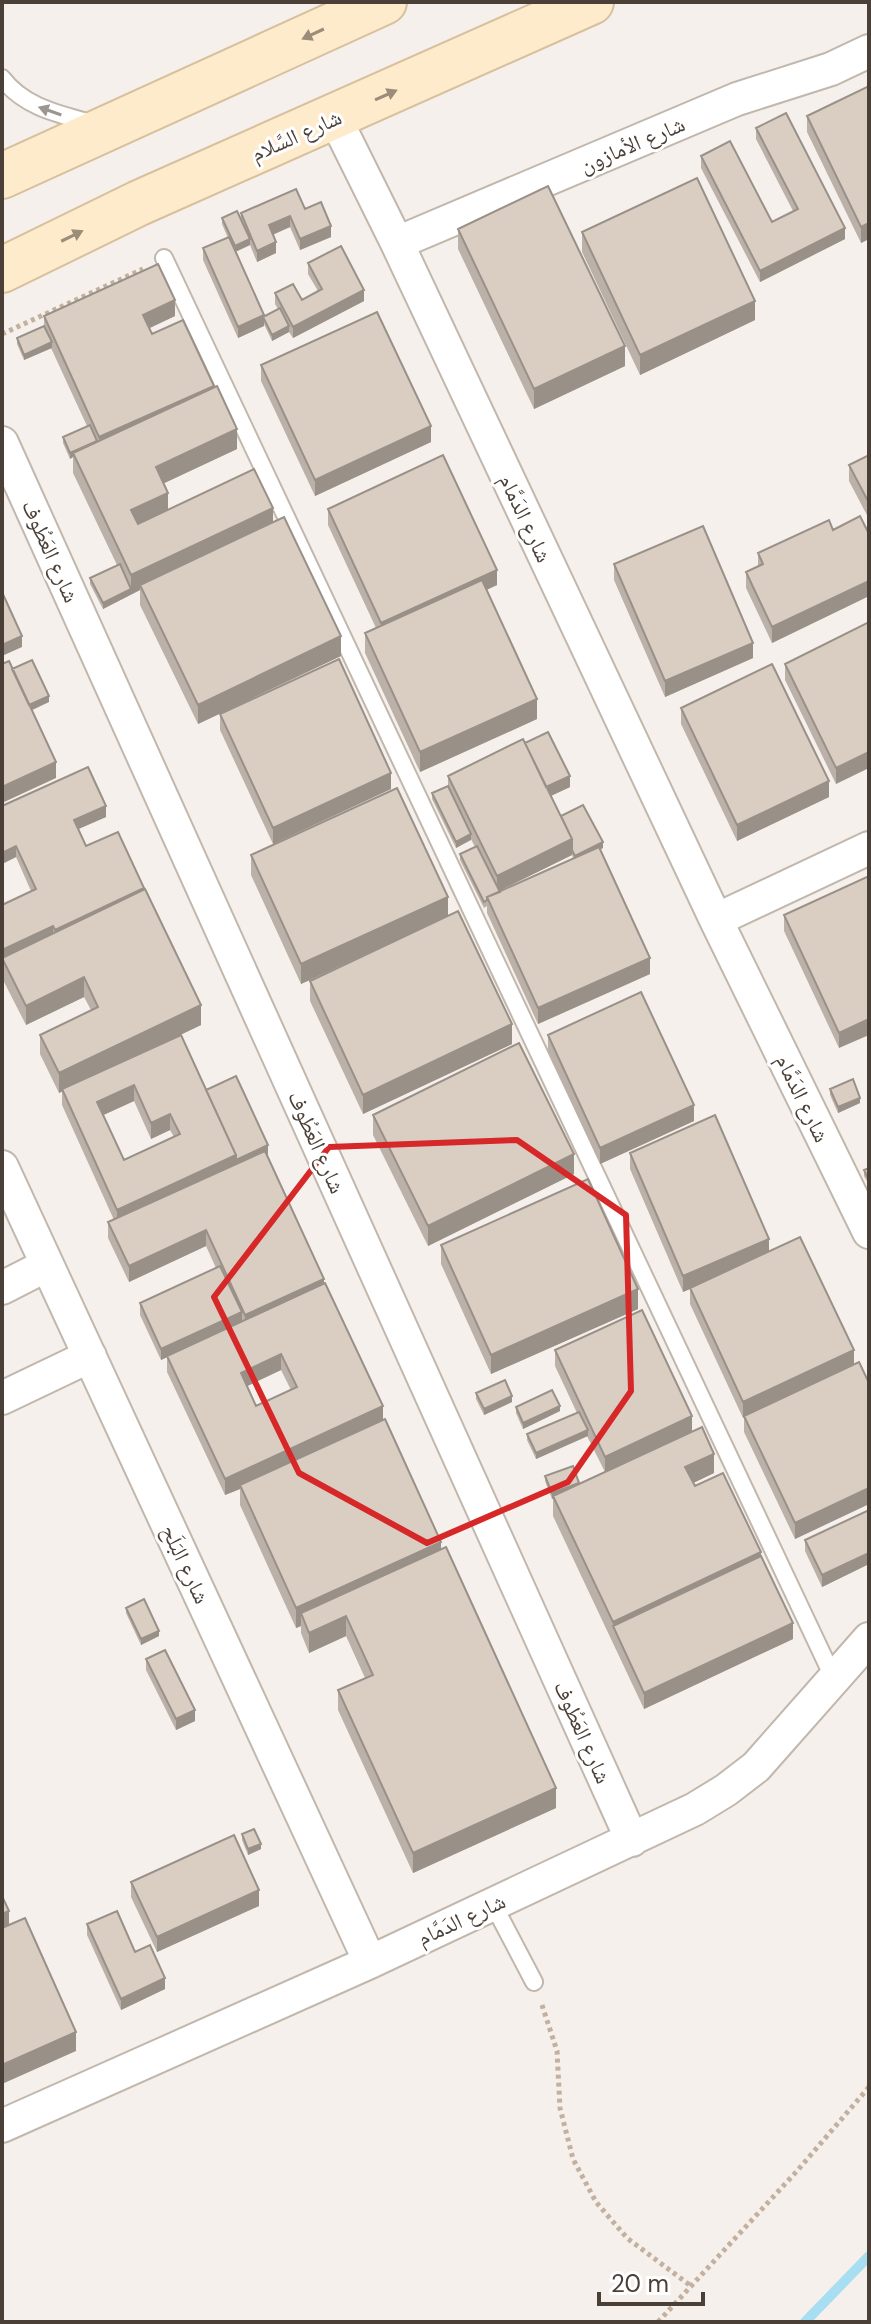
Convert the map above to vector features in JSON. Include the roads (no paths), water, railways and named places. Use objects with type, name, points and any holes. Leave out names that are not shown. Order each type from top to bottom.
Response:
[{"type":"street","points":[[2,176],[384,2]]},
{"type":"street","name":"شارع السَّلام","points":[[2,270],[139,203],[591,2]]},
{"type":"street","name":"شارع الأمازون","points":[[397,243],[737,99],[831,69],[869,51]]},
{"type":"street","name":"شارع الدَمَّام","points":[[335,118],[716,920],[869,1232]]},
{"type":"street","name":"شارع العَطُوف","points":[[2,443],[632,1840]]},
{"type":"street","points":[[716,920],[869,848]]},
{"type":"street","name":"شارع البَلَح","points":[[2,1167],[370,1962]]},
{"type":"street","points":[[2,1288],[47,1265]]},
{"type":"street","points":[[2,1398],[90,1356]]},
{"type":"street","name":"شارع الدَمَّام","points":[[2,2126],[370,1962],[695,1809],[756,1767],[869,1639]]},
{"type":"lane","points":[[2,78],[19,96],[43,109],[107,128]]},
{"type":"lane","points":[[164,258],[834,1679]]},
{"type":"lane","points":[[493,1904],[534,1982]]},
{"type":"waterway","points":[[805,2322],[869,2256]]}]
